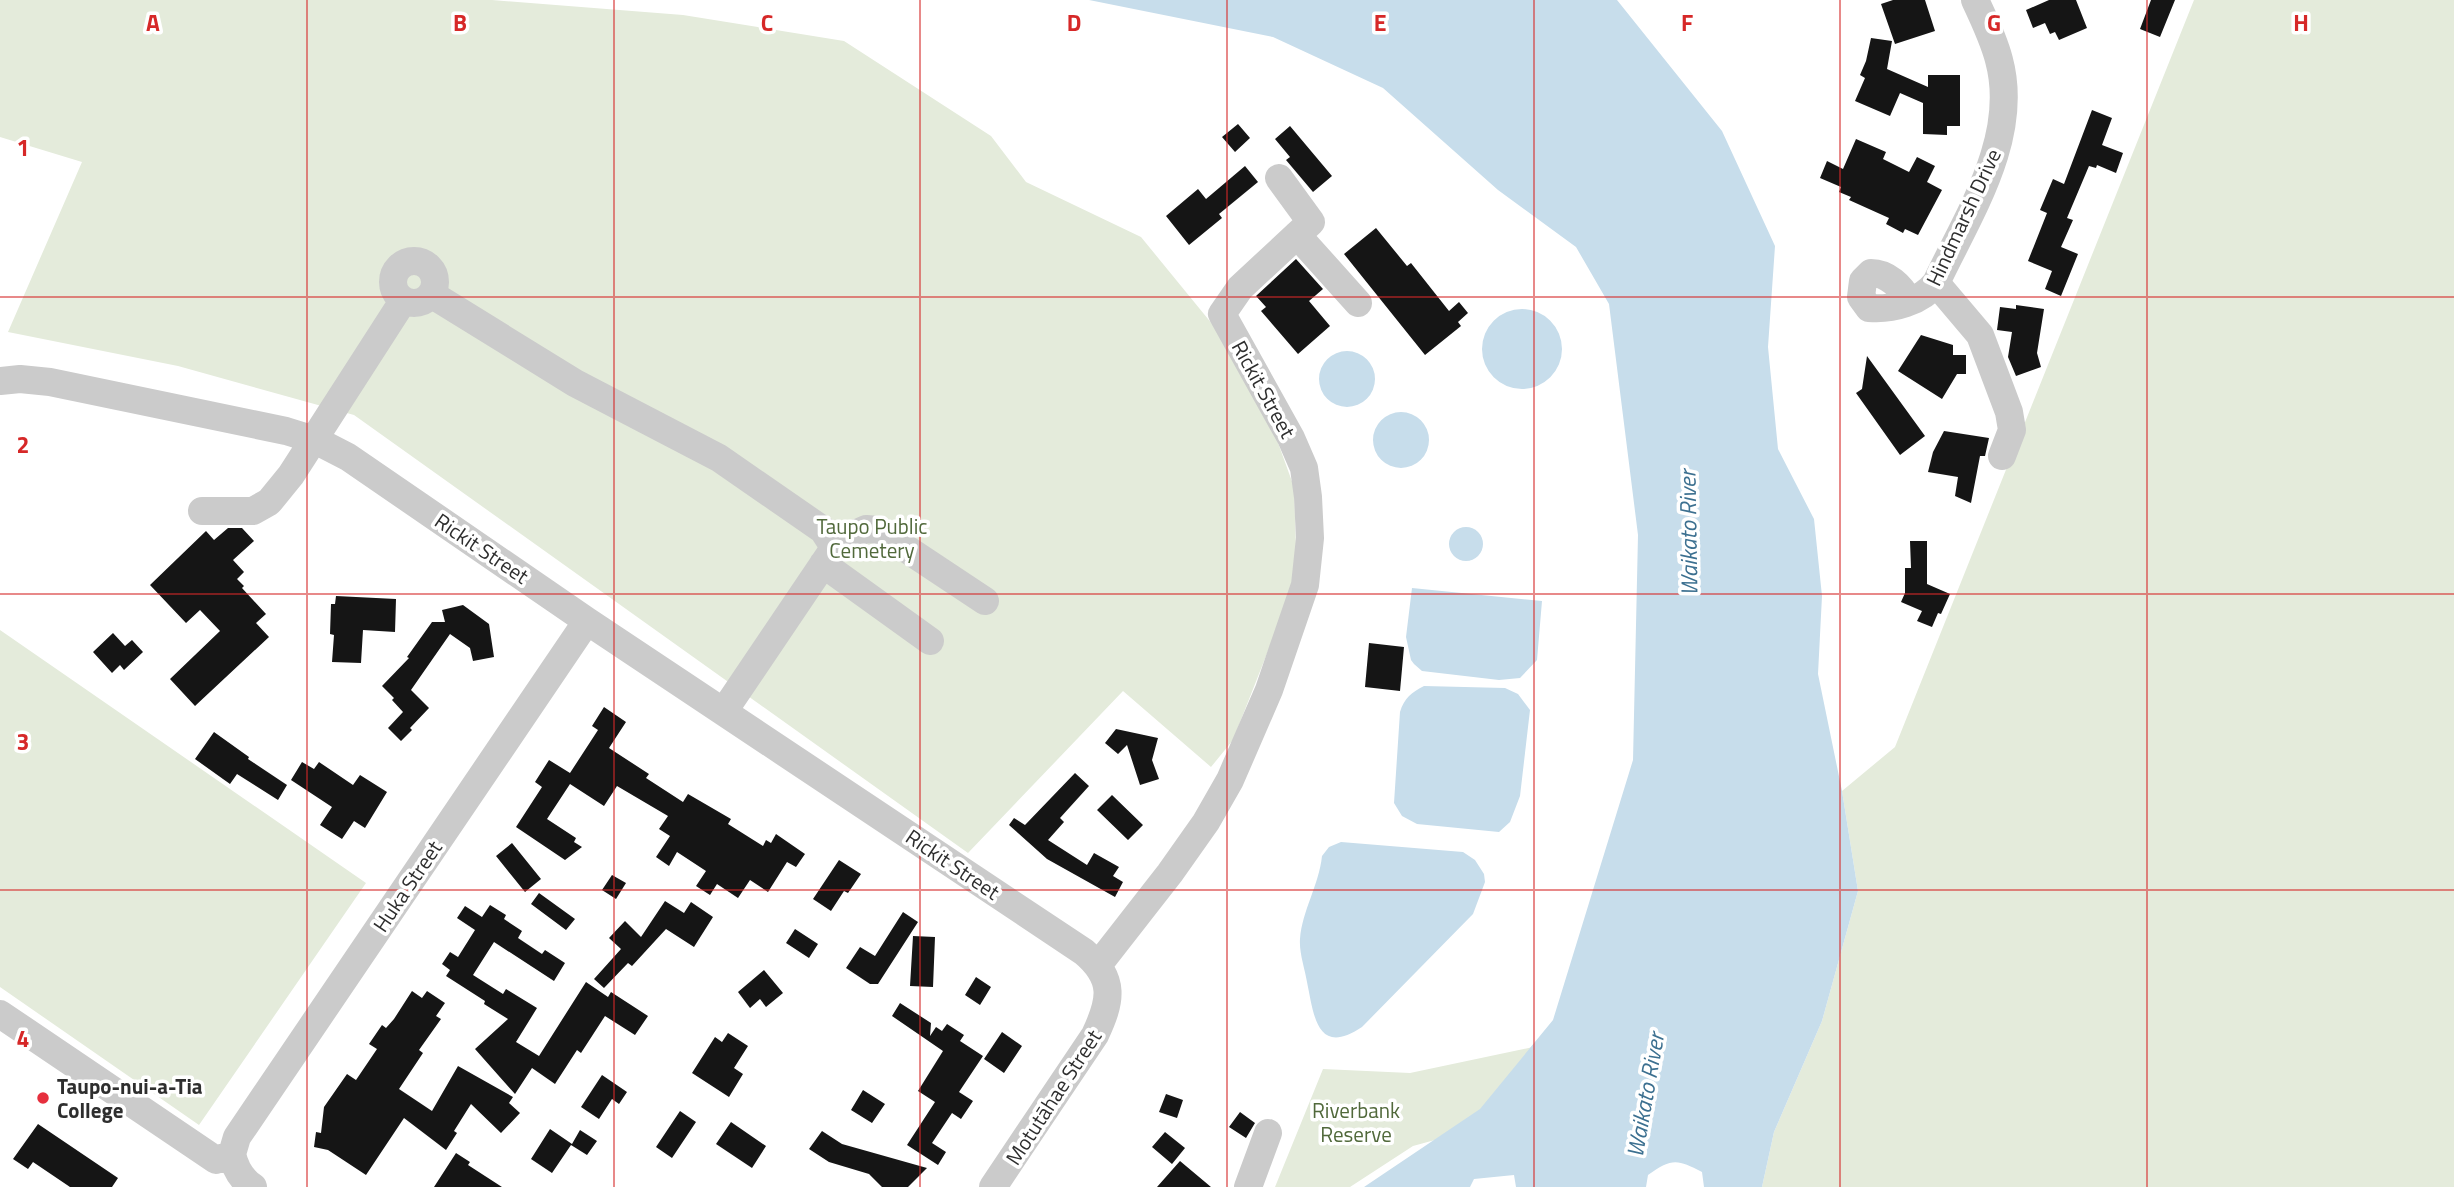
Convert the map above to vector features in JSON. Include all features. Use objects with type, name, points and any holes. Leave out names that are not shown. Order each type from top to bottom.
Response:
[{"type":"street","name":"Hindmarsh Drive","points":[[1908,300],[1927,295],[1936,283],[1993,164],[2003,128],[2004,96],[1999,60],[1975,0]]},
{"type":"street","points":[[1279,178],[1311,222],[1297,235],[1358,303]]},
{"type":"street","name":"Rickit Street","points":[[0,381],[20,379],[50,382],[286,431],[315,440],[348,457],[587,621],[1084,952],[1098,964],[1170,873],[1206,822],[1230,780],[1269,690],[1304,585],[1310,538],[1304,468],[1292,438],[1222,314],[1240,288],[1297,235]]},
{"type":"street","points":[[413,260],[430,267],[435,276],[431,294],[419,303],[403,301],[392,286],[392,277],[397,268],[404,262],[413,260]]},
{"type":"street","points":[[1936,283],[1980,335],[2011,421],[2012,430],[2002,456]]},
{"type":"street","points":[[431,294],[575,383],[719,458],[822,530],[827,554],[930,641]]},
{"type":"street","points":[[202,512],[253,511],[269,502],[315,440],[403,301]]},
{"type":"street","points":[[724,711],[827,554],[866,529],[878,530],[985,601]]},
{"type":"street","name":"Huka Street","points":[[232,1154],[237,1137],[587,621]]},
{"type":"street","name":"Motutāhae Street","points":[[993,1187],[1095,1035],[1105,1014],[1108,997],[1105,979],[1098,964]]},
{"type":"street","points":[[0,1014],[216,1160],[232,1154],[235,1168],[253,1187]]},
{"type":"street","points":[[1248,1187],[1268,1133]]},
{"type":"green space","name":"Taupo Public Cemetery","points":[[0,0],[492,0],[683,15],[844,41],[991,136],[1026,182],[1141,237],[1253,374],[1294,487],[1297,577],[1233,740],[1211,767],[1123,691],[968,853],[354,415],[178,366],[8,332],[82,162],[0,137]]},
{"type":"green space","points":[[2194,0],[2454,0],[2454,1187],[1762,1187],[1774,1132],[1822,1021],[1858,891],[1842,791],[1895,747]]},
{"type":"green space","points":[[0,630],[366,883],[199,1125],[0,987]]},
{"type":"green space","name":"Riverbank Reserve","points":[[1533,1047],[1464,1132],[1413,1146],[1350,1187],[1275,1187],[1323,1069],[1410,1073]]},
{"type":"water","name":"Waikato River","points":[[1089,0],[1617,0],[1722,131],[1775,246],[1768,347],[1778,449],[1814,519],[1822,596],[1818,674],[1842,791],[1858,891],[1822,1021],[1774,1132],[1762,1187],[1704,1187],[1702,1172],[1675,1162],[1648,1175],[1646,1187],[1516,1187],[1514,1175],[1474,1179],[1470,1187],[1364,1187],[1480,1109],[1553,1020],[1633,760],[1638,535],[1609,304],[1576,247],[1498,190],[1383,88],[1273,37]]},
{"type":"water","points":[[1514,309],[1530,309],[1551,320],[1562,341],[1562,357],[1551,378],[1530,389],[1514,389],[1500,383],[1488,371],[1482,357],[1482,341],[1488,327],[1500,315]]},
{"type":"water","points":[[1341,351],[1353,351],[1363,355],[1371,363],[1375,379],[1371,395],[1363,403],[1353,407],[1341,407],[1331,403],[1323,395],[1319,385],[1319,373],[1323,363],[1331,355]]},
{"type":"water","points":[[1395,412],[1407,412],[1417,416],[1425,424],[1429,440],[1425,456],[1417,464],[1407,468],[1395,468],[1385,464],[1377,456],[1373,446],[1373,434],[1377,424],[1385,416]]},
{"type":"water","points":[[1466,527],[1478,532],[1483,544],[1478,556],[1466,561],[1454,556],[1449,544],[1454,532]]},
{"type":"water","points":[[1412,588],[1542,601],[1537,660],[1520,678],[1499,680],[1422,671],[1411,660],[1406,637]]},
{"type":"water","points":[[1424,686],[1505,688],[1518,694],[1530,710],[1520,796],[1510,822],[1499,832],[1417,824],[1402,816],[1394,803],[1400,712],[1409,696]]},
{"type":"water","points":[[1341,842],[1463,852],[1475,860],[1484,874],[1485,882],[1473,914],[1362,1027],[1347,1035],[1335,1037],[1327,1035],[1320,1028],[1312,1008],[1300,939],[1322,856],[1329,847]]},
{"type":"building","points":[[1893,0],[1925,0],[1935,31],[1895,44],[1881,4]]},
{"type":"building","points":[[2049,0],[2076,0],[2087,28],[2059,40],[2055,32],[2050,34],[2045,23],[2033,28],[2026,10]]},
{"type":"building","points":[[2151,0],[2175,0],[2160,37],[2140,29]]},
{"type":"building","points":[[1871,38],[1892,41],[1887,69],[1928,87],[1928,75],[1960,75],[1960,126],[1947,126],[1947,135],[1923,134],[1923,103],[1900,93],[1890,116],[1855,101],[1865,78],[1860,75]]},
{"type":"building","points":[[2092,110],[2112,118],[2102,145],[2123,153],[2116,173],[2097,165],[2096,168],[2089,166],[2067,218],[2073,220],[2061,247],[2078,254],[2061,296],[2045,289],[2052,271],[2028,261],[2047,213],[2040,210],[2053,179],[2064,184]]},
{"type":"building","points":[[1238,124],[1250,138],[1235,152],[1222,137]]},
{"type":"building","points":[[1290,126],[1332,176],[1313,192],[1286,160],[1290,157],[1275,139]]},
{"type":"building","points":[[1856,139],[1886,152],[1883,159],[1909,172],[1917,157],[1935,166],[1927,182],[1942,190],[1918,235],[1905,229],[1903,233],[1886,224],[1889,218],[1849,200],[1851,197],[1839,192],[1841,187],[1820,178],[1827,161],[1843,169]]},
{"type":"building","points":[[1245,166],[1258,182],[1219,214],[1222,218],[1189,245],[1166,216],[1198,189],[1206,199]]},
{"type":"building","points":[[1376,228],[1407,266],[1411,263],[1449,311],[1459,302],[1468,313],[1458,322],[1461,326],[1425,355],[1344,254]]},
{"type":"building","points":[[1296,259],[1323,289],[1309,301],[1330,326],[1298,354],[1261,311],[1266,307],[1256,296]]},
{"type":"building","points":[[2016,305],[2044,309],[2037,353],[2041,367],[2016,376],[2008,357],[2012,332],[1997,330],[2000,307],[2016,309]]},
{"type":"building","points":[[1921,335],[1953,345],[1953,355],[1966,355],[1966,374],[1957,374],[1942,399],[1898,371]]},
{"type":"building","points":[[1867,356],[1925,436],[1900,455],[1856,393],[1862,389]]},
{"type":"building","points":[[1944,431],[1989,438],[1985,456],[1980,456],[1971,503],[1955,496],[1958,477],[1928,472],[1933,452]]},
{"type":"building","points":[[228,528],[242,528],[254,541],[233,560],[244,572],[237,579],[244,586],[242,588],[266,614],[256,623],[269,637],[195,706],[170,679],[220,631],[200,610],[186,623],[150,585],[206,531],[214,540]]},
{"type":"building","points":[[1910,541],[1927,541],[1927,584],[1950,594],[1932,627],[1917,621],[1922,611],[1901,602],[1905,593],[1905,568],[1911,568]]},
{"type":"building","points":[[336,596],[396,599],[395,632],[363,630],[361,663],[332,662],[334,635],[330,634],[331,604],[335,604]]},
{"type":"building","points":[[463,605],[489,624],[494,657],[473,661],[470,648],[450,634],[411,690],[429,708],[401,741],[388,728],[403,712],[382,686],[409,658],[407,657],[432,622],[445,622],[442,610]]},
{"type":"building","points":[[113,633],[125,646],[132,640],[143,652],[124,670],[120,665],[112,673],[93,652]]},
{"type":"building","points":[[1369,643],[1404,647],[1400,691],[1365,687]]},
{"type":"building","points":[[604,707],[626,722],[609,748],[649,774],[646,778],[683,802],[688,794],[731,819],[728,824],[763,846],[766,840],[771,843],[776,834],[805,854],[796,867],[787,862],[768,892],[750,880],[738,898],[717,884],[710,895],[696,886],[706,871],[677,852],[669,866],[656,857],[670,836],[659,829],[668,816],[617,786],[604,806],[570,784],[547,819],[576,838],[574,842],[582,847],[565,860],[516,827],[542,787],[535,782],[549,760],[570,773],[598,730],[592,726]]},
{"type":"building","points":[[1116,729],[1158,738],[1152,760],[1159,779],[1140,785],[1127,745],[1118,754],[1105,743]]},
{"type":"building","points":[[214,732],[287,785],[278,800],[237,774],[230,784],[195,759]]},
{"type":"building","points":[[302,762],[314,769],[319,762],[353,785],[360,775],[387,792],[365,828],[354,821],[342,839],[320,825],[332,807],[291,780]]},
{"type":"building","points":[[1075,773],[1089,786],[1060,818],[1064,822],[1048,840],[1087,865],[1094,853],[1119,867],[1113,876],[1123,882],[1115,897],[1047,859],[1009,825],[1014,818],[1025,825]]},
{"type":"building","points":[[1112,795],[1143,825],[1128,840],[1097,810]]},
{"type":"building","points":[[512,843],[541,879],[525,892],[496,856]]},
{"type":"building","points":[[839,860],[861,874],[848,893],[844,891],[831,911],[813,899]]},
{"type":"building","points":[[612,875],[626,883],[616,899],[602,890]]},
{"type":"building","points":[[539,893],[575,919],[566,930],[531,904]]},
{"type":"building","points":[[665,901],[684,913],[691,902],[713,917],[694,947],[666,929],[632,966],[628,963],[604,988],[594,979],[621,949],[609,938],[625,921],[641,937]]},
{"type":"building","points":[[490,905],[506,915],[504,919],[522,931],[518,938],[542,954],[545,950],[565,963],[554,981],[494,942],[473,975],[503,994],[506,989],[537,1008],[516,1042],[539,1056],[586,982],[608,997],[611,992],[648,1016],[635,1035],[605,1016],[581,1053],[577,1050],[555,1084],[532,1068],[515,1094],[475,1049],[508,1019],[446,976],[450,970],[442,964],[450,952],[458,957],[475,930],[457,918],[465,906],[482,917]]},
{"type":"building","points":[[903,912],[918,922],[878,984],[870,984],[846,968],[860,947],[875,956]]},
{"type":"building","points":[[795,929],[818,944],[809,958],[786,943]]},
{"type":"building","points":[[913,936],[935,937],[933,987],[910,986]]},
{"type":"building","points":[[764,970],[783,993],[766,1007],[760,999],[750,1008],[738,992]]},
{"type":"building","points":[[976,977],[991,987],[980,1005],[965,995]]},
{"type":"building","points":[[412,991],[422,998],[427,991],[445,1003],[436,1016],[441,1019],[419,1050],[423,1053],[399,1089],[432,1111],[458,1066],[513,1097],[509,1103],[520,1113],[501,1133],[471,1104],[446,1150],[404,1118],[366,1175],[328,1150],[314,1147],[316,1132],[321,1133],[324,1107],[347,1074],[356,1080],[377,1049],[369,1044],[382,1025],[386,1028],[394,1019]]},
{"type":"building","points":[[900,1003],[931,1023],[930,1036],[936,1027],[942,1031],[947,1024],[964,1035],[960,1041],[983,1056],[959,1092],[973,1101],[961,1119],[952,1113],[932,1143],[946,1152],[938,1165],[907,1145],[935,1102],[918,1091],[943,1051],[892,1016]]},
{"type":"building","points":[[1002,1032],[1022,1046],[1004,1073],[984,1059]]},
{"type":"building","points":[[728,1033],[748,1046],[734,1068],[743,1074],[729,1097],[692,1073],[715,1037],[722,1042]]},
{"type":"building","points":[[602,1075],[627,1092],[619,1104],[612,1099],[599,1119],[581,1107]]},
{"type":"building","points":[[863,1090],[885,1104],[872,1123],[851,1110]]},
{"type":"building","points":[[1166,1094],[1183,1100],[1177,1118],[1159,1112]]},
{"type":"building","points":[[680,1111],[696,1122],[672,1158],[656,1147]]},
{"type":"building","points":[[1240,1112],[1255,1123],[1246,1138],[1229,1127]]},
{"type":"building","points":[[731,1122],[766,1146],[752,1168],[716,1144]]},
{"type":"building","points":[[38,1124],[118,1178],[112,1187],[70,1187],[33,1162],[28,1169],[13,1159]]},
{"type":"building","points":[[550,1129],[572,1144],[580,1130],[597,1141],[587,1155],[571,1145],[552,1173],[531,1159]]},
{"type":"building","points":[[822,1131],[842,1144],[927,1168],[908,1187],[882,1187],[869,1174],[829,1162],[809,1149]]},
{"type":"building","points":[[1165,1132],[1185,1148],[1172,1164],[1152,1147]]},
{"type":"building","points":[[456,1153],[470,1162],[468,1165],[502,1187],[434,1187]]},
{"type":"building","points":[[1180,1161],[1211,1187],[1157,1187]]},
{"type":"place","name":"Taupo-nui-a-Tia College","points":[[43,1098]]}]
